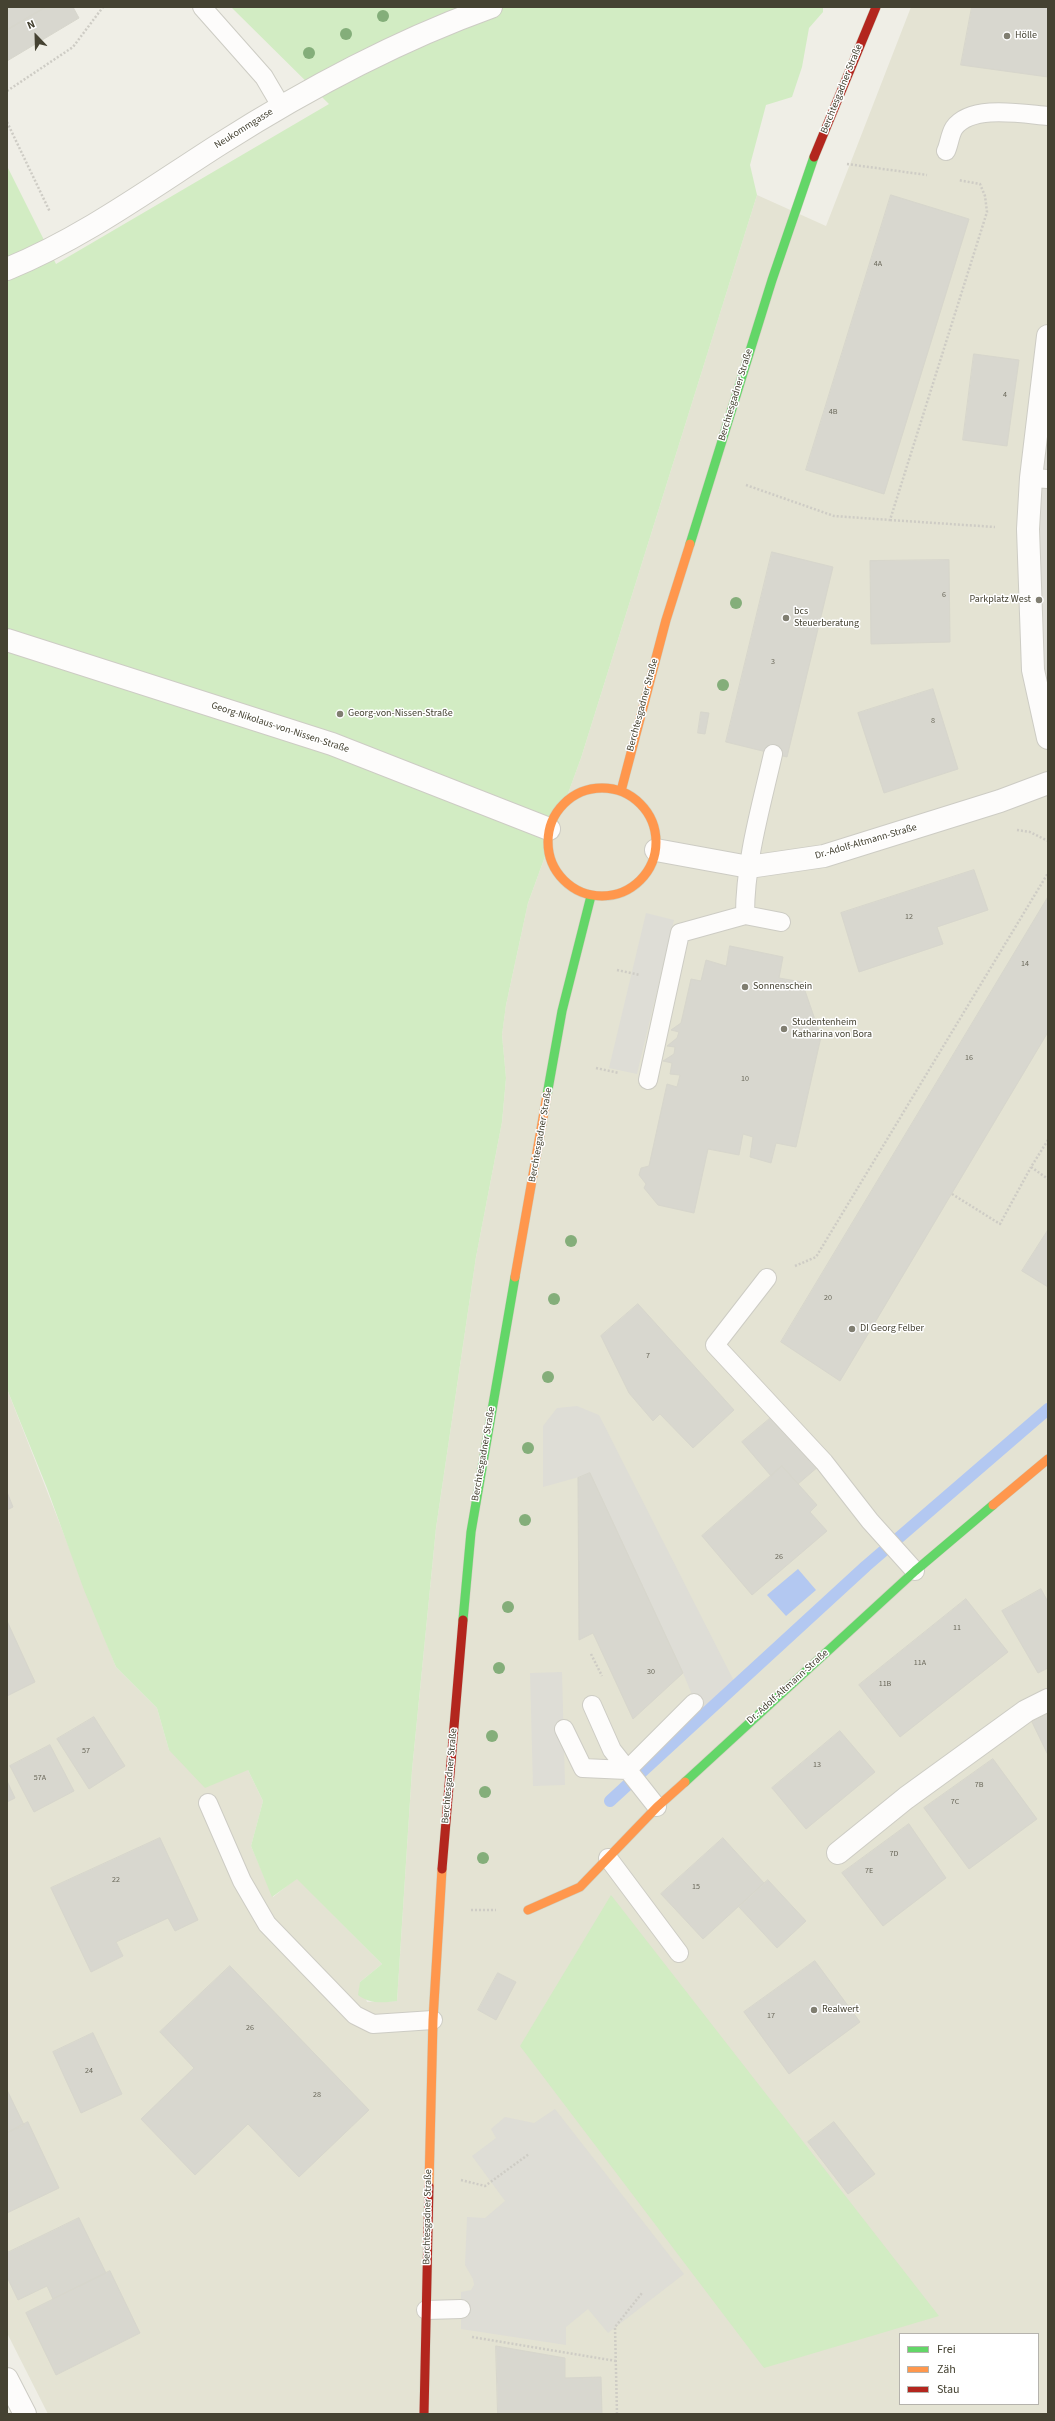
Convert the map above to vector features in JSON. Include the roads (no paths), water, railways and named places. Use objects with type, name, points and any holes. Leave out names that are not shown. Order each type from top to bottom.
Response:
[{"type":"main road","name":"Berchtesgadner Straße","points":[[621,791],[666,620],[772,280],[816,153],[876,7]]},
{"type":"main road","points":[[603,788],[621,791],[637,800],[649,815],[656,832],[656,850],[650,867],[640,882],[625,891],[608,896],[591,896],[574,889],[561,878],[555,868],[547,847],[549,829],[556,812],[569,799],[585,790],[603,788]]},
{"type":"main road","name":"Berchtesgadner Straße","points":[[424,2414],[433,2020],[438,1912],[470,1532],[562,1010],[591,896]]},
{"type":"main road","name":"Dr.-Adolf-Altmann-Straße","points":[[528,1910],[580,1887],[657,1807],[915,1571],[1048,1459]]},
{"type":"street","name":"Neukommgasse","points":[[7,269],[65,243],[281,106],[422,34],[491,7]]},
{"type":"street","points":[[1048,336],[1040,478],[1028,529],[1033,670],[1048,738]]},
{"type":"street","name":"Georg-Nikolaus-von-Nissen-Straße","points":[[7,640],[332,744],[549,829]]},
{"type":"street","name":"Dr.-Adolf-Altmann-Straße","points":[[656,850],[749,867],[824,856],[1000,801],[1048,783]]},
{"type":"street","points":[[838,1853],[912,1793],[1026,1711],[1048,1700]]},
{"type":"street","points":[[7,2379],[25,2414]]},
{"type":"lane","points":[[202,7],[264,77],[281,106]]},
{"type":"lane","points":[[946,151],[954,128],[974,114],[1010,113],[1048,116]]},
{"type":"lane","points":[[745,915],[745,892],[749,867],[773,754]]},
{"type":"lane","points":[[648,1080],[680,933],[745,915],[781,922]]},
{"type":"lane","points":[[767,1278],[715,1345],[824,1462],[870,1521],[915,1571]]},
{"type":"lane","points":[[564,1729],[583,1768],[627,1770],[694,1703]]},
{"type":"lane","points":[[592,1705],[612,1750],[657,1807]]},
{"type":"lane","points":[[208,1803],[242,1881],[267,1924],[355,2015],[374,2024],[403,2024],[433,2020]]},
{"type":"lane","points":[[608,1858],[679,1953]]},
{"type":"lane","points":[[426,2310],[461,2309]]},
{"type":"water","points":[[798,1569],[816,1590],[786,1616],[767,1595]]},
{"type":"waterway","points":[[610,1801],[866,1566],[1048,1409]]},
{"type":"place","name":"Hölle","points":[[1007,36]]},
{"type":"place","name":"Parkplatz West","points":[[1039,600]]},
{"type":"place","name":"bcs Steuerberatung","points":[[786,618]]},
{"type":"place","name":"Georg-von-Nissen-Straße","points":[[340,714]]},
{"type":"place","name":"Sonnenschein","points":[[745,987]]},
{"type":"place","name":"Studentenheim Katharina von Bora","points":[[784,1029]]},
{"type":"place","name":"DI Georg Felber","points":[[852,1329]]},
{"type":"place","name":"Realwert","points":[[814,2010]]}]
